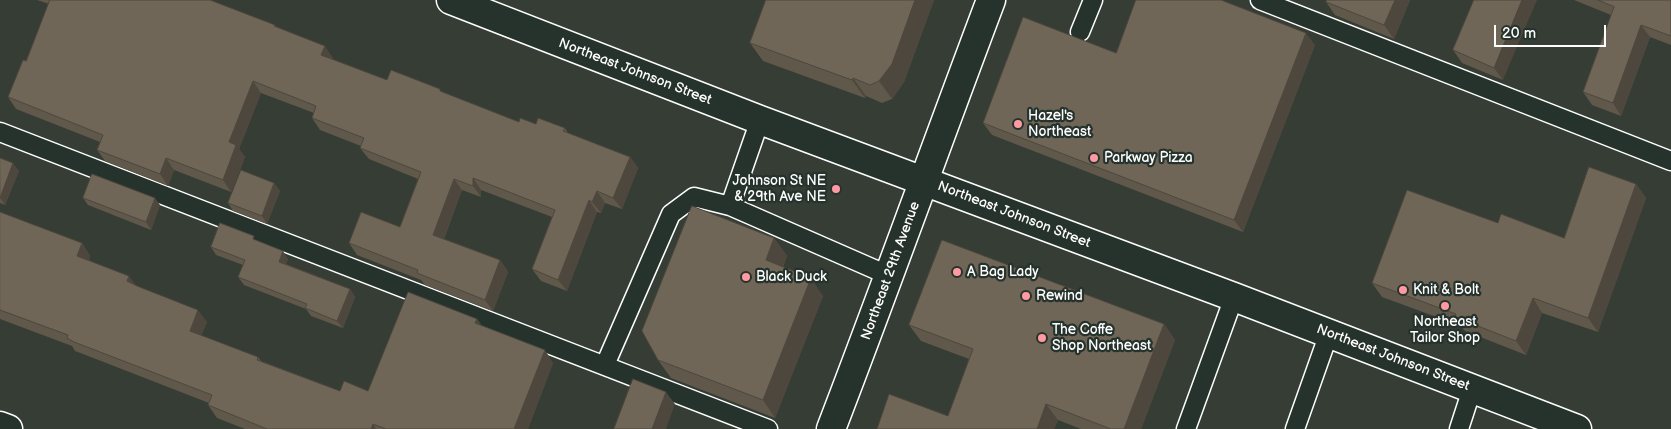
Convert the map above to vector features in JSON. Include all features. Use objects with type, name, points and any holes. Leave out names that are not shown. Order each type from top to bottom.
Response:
[{"type":"street","name":"Northeast Johnson Street","points":[[451,0],[760,120],[1234,297],[1577,429]]},
{"type":"street","name":"Northeast 29th Avenue","points":[[831,429],[890,276],[991,0]]},
{"type":"street","points":[[0,426],[8,429]]},
{"type":"lane","points":[[1080,32],[1093,0]]},
{"type":"lane","points":[[1260,0],[1671,161]]},
{"type":"lane","points":[[730,206],[760,120]]},
{"type":"lane","points":[[0,132],[768,429]]},
{"type":"lane","points":[[605,365],[671,214],[694,197],[730,206],[890,276]]},
{"type":"lane","points":[[1186,429],[1234,297]]},
{"type":"lane","points":[[1296,429],[1329,333]]},
{"type":"lane","points":[[1459,429],[1472,389]]},
{"type":"building","points":[[50,0],[210,0],[325,46],[321,55],[387,80],[391,70],[519,122],[520,118],[536,124],[538,118],[565,128],[563,131],[630,157],[613,198],[597,191],[592,202],[589,200],[558,280],[532,269],[555,210],[473,178],[473,186],[454,179],[433,235],[500,260],[485,300],[417,273],[418,270],[349,243],[361,212],[400,227],[421,172],[360,148],[364,138],[312,118],[316,106],[253,81],[229,142],[236,145],[223,180],[166,158],[160,174],[97,150],[103,135],[8,97],[23,60],[26,61]]},
{"type":"building","points":[[766,0],[915,0],[892,64],[879,81],[870,85],[750,43]]},
{"type":"building","points":[[1136,0],[1221,0],[1306,33],[1234,220],[983,123],[1023,17],[1116,53]]},
{"type":"building","points":[[1327,0],[1395,0],[1384,25],[1326,2]]},
{"type":"building","points":[[1474,0],[1522,0],[1494,68],[1453,50]]},
{"type":"building","points":[[1598,0],[1671,0],[1671,36],[1641,25],[1613,103],[1583,92],[1614,7]]},
{"type":"building","points":[[0,158],[13,163],[0,198]]},
{"type":"building","points":[[1589,167],[1636,184],[1588,318],[1533,298],[1516,341],[1455,317],[1456,314],[1372,283],[1407,190],[1498,223],[1501,214],[1564,238]]},
{"type":"building","points":[[241,170],[274,183],[262,216],[228,203]]},
{"type":"building","points":[[92,174],[155,198],[146,222],[83,198]]},
{"type":"building","points":[[692,206],[774,238],[766,260],[811,278],[763,400],[658,360],[642,331]]},
{"type":"building","points":[[0,212],[82,243],[77,256],[129,276],[127,281],[137,286],[198,310],[190,331],[258,357],[257,360],[340,391],[344,381],[368,391],[408,292],[477,319],[475,323],[545,350],[514,429],[386,429],[373,424],[371,429],[267,429],[208,405],[212,395],[74,342],[67,338],[68,335],[0,310]]},
{"type":"building","points":[[220,223],[254,236],[253,239],[283,251],[279,262],[350,289],[337,321],[305,308],[307,304],[238,277],[245,260],[211,247]]},
{"type":"building","points":[[942,240],[1164,324],[1124,429],[1111,429],[1046,404],[1037,429],[877,429],[889,394],[948,416],[973,349],[909,325]]},
{"type":"building","points":[[633,379],[666,392],[652,429],[614,429]]},
{"type":"place","name":"Hazel's Northeast","points":[[1018,124]]},
{"type":"place","name":"Parkway Pizza","points":[[1094,158]]},
{"type":"place","name":"Johnson St NE & 29th Ave NE","points":[[836,189]]},
{"type":"place","name":"A Bag Lady","points":[[957,272]]},
{"type":"place","name":"Black Duck","points":[[746,277]]},
{"type":"place","name":"Knit & Bolt","points":[[1403,290]]},
{"type":"place","name":"Rewind","points":[[1026,296]]},
{"type":"place","name":"Northeast Tailor Shop","points":[[1445,306]]},
{"type":"place","name":"The Coffe Shop Northeast","points":[[1042,338]]}]
